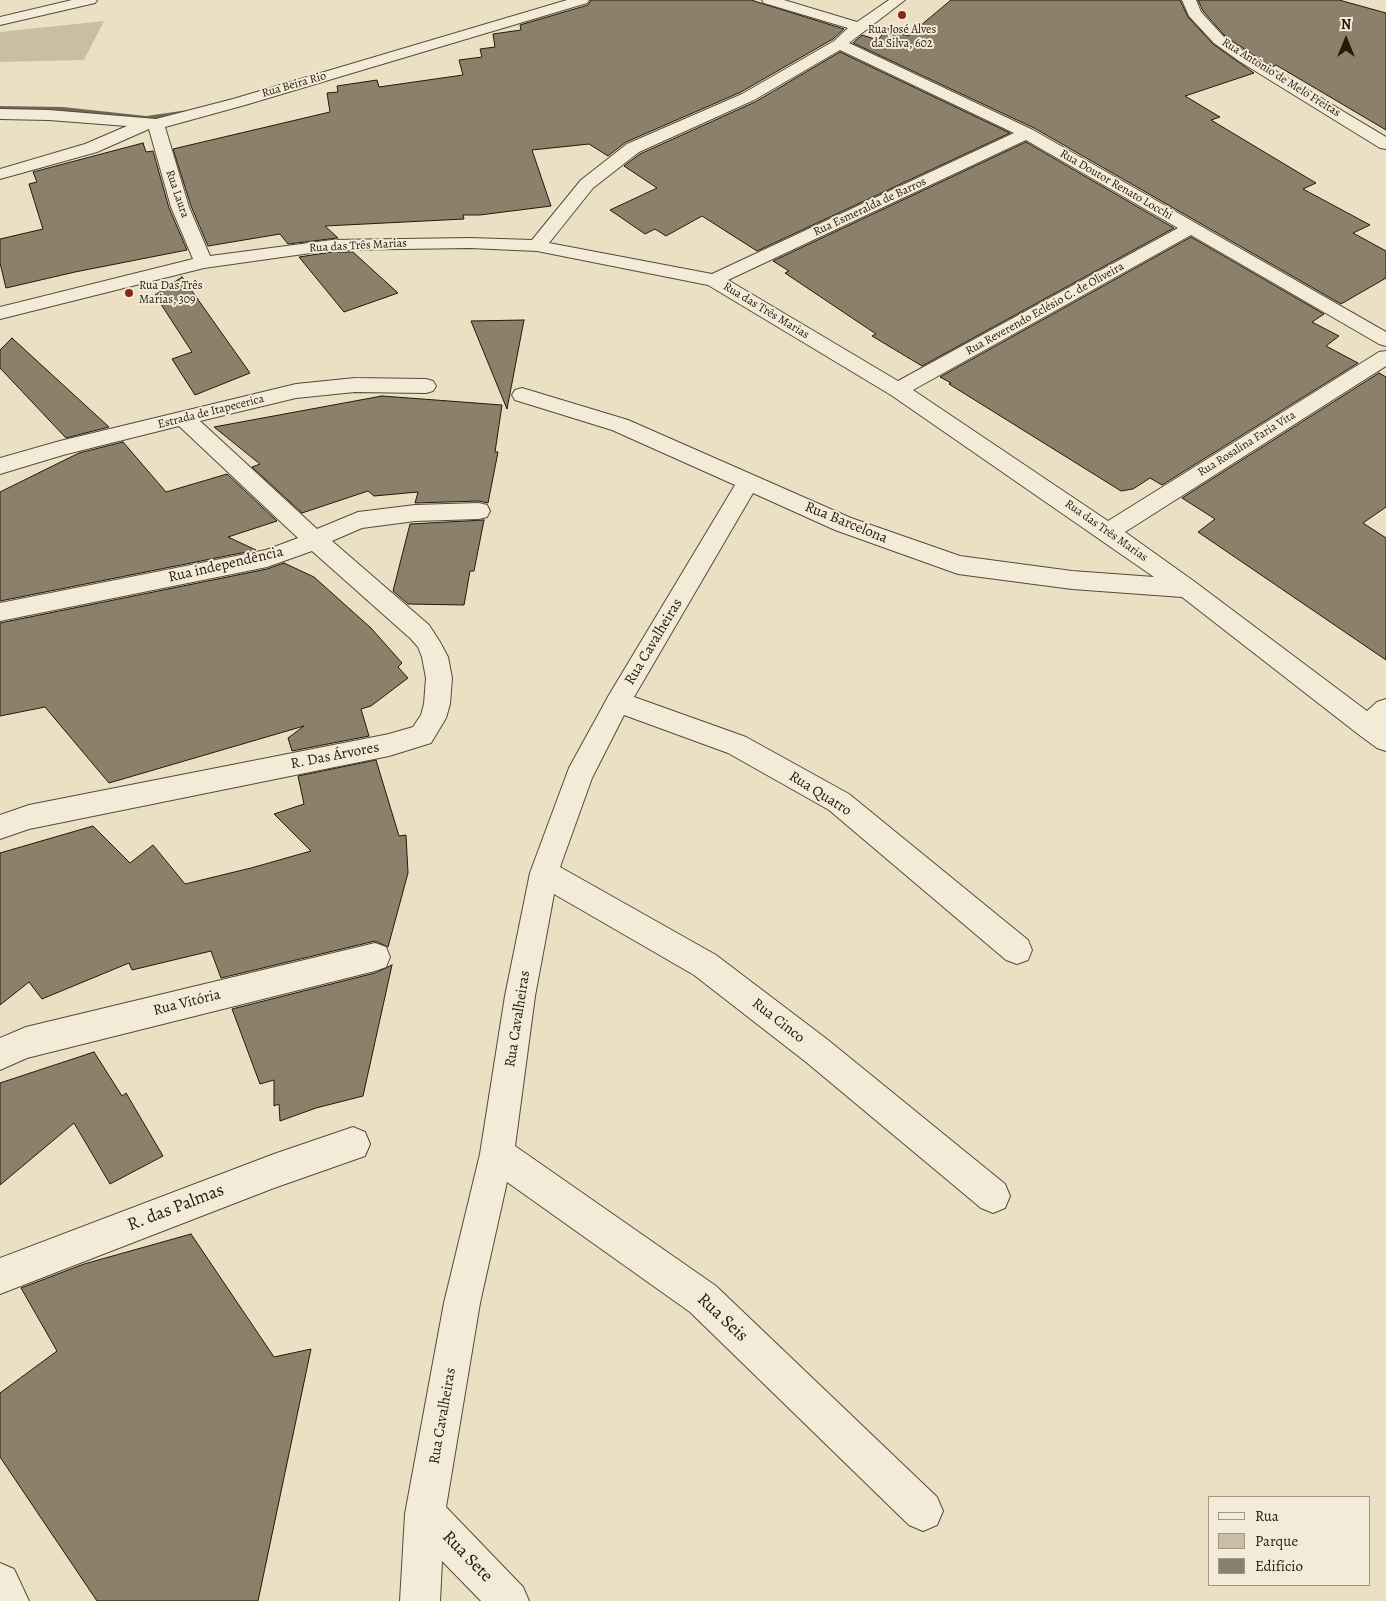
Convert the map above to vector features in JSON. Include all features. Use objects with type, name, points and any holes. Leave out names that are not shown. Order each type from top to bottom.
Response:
[{"type":"street","points":[[0,21],[90,0]]},
{"type":"street","name":"Rua Beira Rio","points":[[0,114],[50,115],[152,124],[249,99],[582,0]]},
{"type":"street","points":[[769,0],[859,27]]},
{"type":"street","points":[[537,246],[587,184],[633,148],[748,97],[839,44],[859,27],[898,0]]},
{"type":"street","name":"Rua Antônio de Melo Freitas","points":[[1189,0],[1194,13],[1219,40],[1244,58],[1386,144]]},
{"type":"street","name":"Rua Doutor Renato Locchi","points":[[839,44],[1027,134],[1386,340]]},
{"type":"street","points":[[0,174],[91,148],[152,124]]},
{"type":"street","name":"Rua Laura","points":[[152,124],[180,207],[204,262]]},
{"type":"street","name":"Rua Esmeralda de Barros","points":[[714,280],[1027,134]]},
{"type":"street","name":"Rua Reverendo Eclésio C. de Oliveira","points":[[898,390],[1191,228]]},
{"type":"street","name":"Rua das Três Marias","points":[[0,314],[204,262],[332,245],[470,244],[537,246],[714,280],[898,390],[1108,532],[1187,588],[1376,733]]},
{"type":"street","name":"Rua Rosalina Faria Vita","points":[[1108,532],[1386,357]]},
{"type":"street","name":"Estrada de Itapecerica","points":[[0,466],[60,448],[296,391],[355,384],[426,386]]},
{"type":"street","name":"Rua Barcelona","points":[[522,395],[620,424],[843,524],[958,565],[1072,580],[1187,588]]},
{"type":"street","name":"R. Das Árvores","points":[[0,827],[29,817],[357,752],[422,735],[433,718],[438,691],[437,668],[428,642],[397,611],[314,539],[184,419]]},
{"type":"street","name":"Rua Cavalheiras","points":[[420,1601],[426,1514],[462,1303],[497,1154],[520,996],[544,873],[579,776],[618,702],[749,481]]},
{"type":"street","name":"Rua independência","points":[[0,612],[267,558],[358,520],[415,513],[479,511]]},
{"type":"street","name":"Rua Quatro","points":[[618,702],[737,745],[839,802],[1018,950]]},
{"type":"street","points":[[1376,733],[1386,710]]},
{"type":"street","name":"Rua Cinco","points":[[544,873],[705,965],[817,1051],[993,1196]]},
{"type":"street","name":"Rua Vitória","points":[[0,1054],[26,1043],[375,957]]},
{"type":"street","name":"R. das Palmas","points":[[0,1276],[274,1171],[354,1144]]},
{"type":"street","name":"Rua Seis","points":[[497,1154],[703,1299],[923,1511]]},
{"type":"street","name":"Rua Sete","points":[[426,1514],[509,1601]]},
{"type":"street","points":[[0,1583],[9,1601]]},
{"type":"green space","points":[[104,21],[84,60],[0,62],[0,32]]},
{"type":"building","points":[[591,0],[751,0],[844,29],[833,39],[741,92],[626,142],[608,156],[589,144],[532,150],[551,206],[480,215],[463,215],[464,219],[325,226],[338,238],[288,244],[280,234],[208,246],[191,206],[173,149],[330,112],[327,93],[338,92],[337,86],[377,80],[379,87],[463,75],[459,60],[482,57],[480,49],[495,47],[493,34],[521,30],[520,25],[588,5]]},
{"type":"building","points":[[951,0],[1180,0],[1188,17],[1213,44],[1254,73],[1185,96],[1220,117],[1211,120],[1316,183],[1303,189],[1370,225],[1353,233],[1386,251],[1386,278],[1341,304],[1034,128],[853,43],[862,35],[878,40],[887,28],[908,36]]},
{"type":"building","points":[[1198,0],[1339,0],[1386,13],[1386,130],[1276,65],[1272,67],[1225,36],[1203,11]]},
{"type":"building","points":[[840,52],[1010,133],[757,251],[702,216],[666,236],[655,229],[645,234],[610,210],[657,188],[624,166],[640,154],[755,102]]},
{"type":"building","points":[[1026,142],[1174,228],[922,366],[872,336],[876,334],[785,273],[789,271],[773,261]]},
{"type":"building","points":[[143,143],[146,152],[153,151],[169,208],[187,250],[6,288],[0,263],[0,239],[43,229],[29,184],[37,182],[33,172]]},
{"type":"building","points":[[1191,237],[1324,314],[1312,322],[1339,336],[1326,346],[1358,363],[1162,485],[1150,478],[1133,489],[1121,491],[940,377]]},
{"type":"building","points":[[332,252],[353,252],[398,293],[344,312],[299,257]]},
{"type":"building","points":[[182,277],[250,373],[195,395],[172,359],[192,352],[155,295]]},
{"type":"building","points":[[524,320],[507,409],[471,321]]},
{"type":"building","points":[[12,338],[109,427],[66,438],[0,368],[0,350]]},
{"type":"building","points":[[1379,373],[1386,377],[1386,507],[1363,523],[1386,538],[1386,660],[1198,532],[1215,519],[1182,498]]},
{"type":"building","points":[[382,396],[502,405],[495,452],[498,452],[488,503],[479,501],[415,503],[418,492],[374,496],[368,491],[302,513],[252,467],[260,464],[214,427]]},
{"type":"building","points":[[123,442],[166,492],[227,474],[277,521],[228,537],[256,550],[0,601],[0,492],[79,453]]},
{"type":"building","points":[[484,520],[474,571],[470,571],[464,605],[408,604],[393,591],[410,524]]},
{"type":"building","points":[[284,563],[314,577],[371,628],[402,663],[398,667],[408,678],[371,706],[361,709],[369,736],[292,751],[288,738],[304,726],[109,783],[45,707],[0,716],[0,623],[267,569]]},
{"type":"building","points":[[376,760],[399,836],[406,835],[408,873],[388,947],[375,941],[221,978],[211,951],[132,970],[129,963],[42,999],[29,982],[0,1005],[0,853],[93,826],[130,863],[153,845],[185,884],[251,868],[311,851],[274,814],[304,804],[298,776]]},
{"type":"building","points":[[392,965],[363,1096],[316,1108],[280,1121],[279,1104],[274,1106],[274,1080],[260,1084],[232,1009],[375,973]]},
{"type":"building","points":[[94,1052],[122,1096],[126,1093],[163,1156],[110,1184],[74,1123],[0,1185],[0,1083]]},
{"type":"building","points":[[191,1234],[274,1357],[311,1349],[258,1601],[97,1601],[0,1457],[0,1393],[57,1351],[21,1288],[84,1264]]},
{"type":"waterway","points":[[0,108],[63,109],[146,118],[188,112]]},
{"type":"place","name":"Rua José Alves da Silva, 602","points":[[902,15]]},
{"type":"place","name":"Rua Das Três Marias, 309","points":[[129,293]]}]
